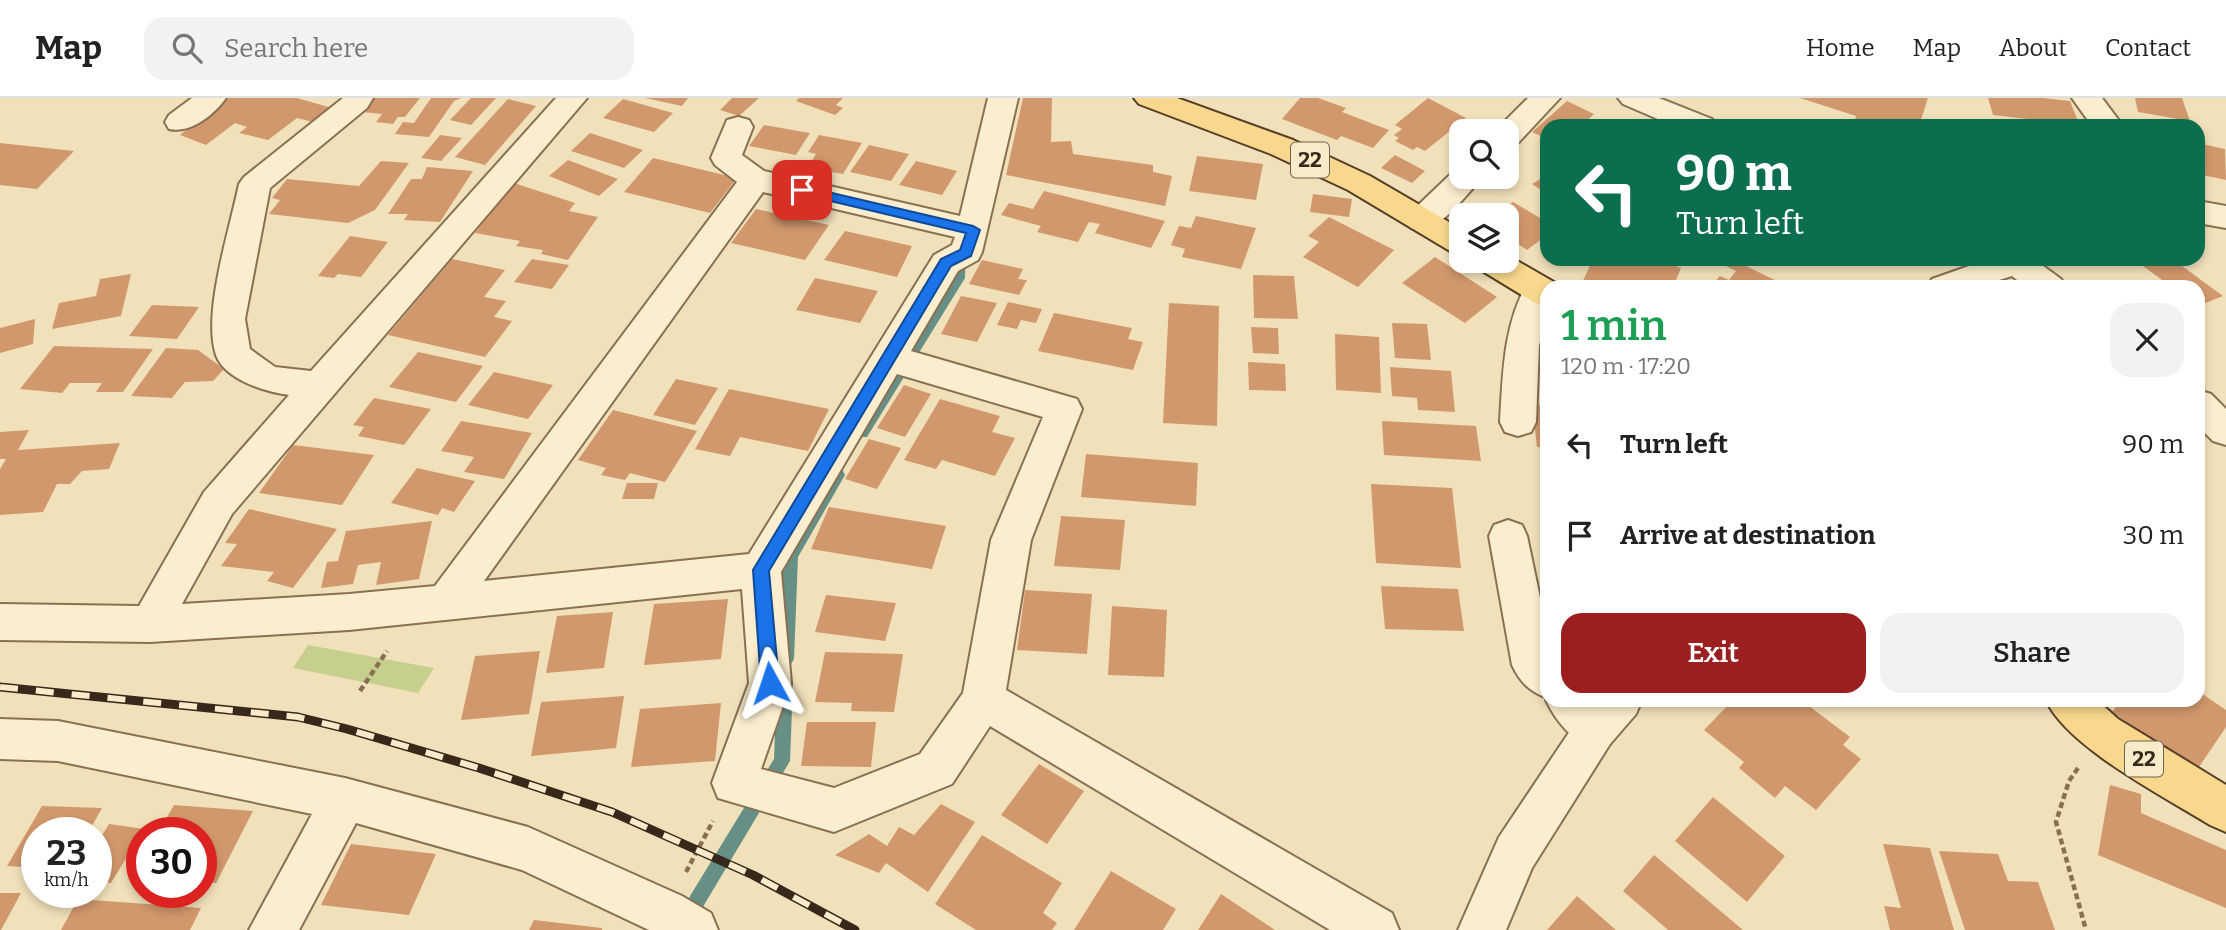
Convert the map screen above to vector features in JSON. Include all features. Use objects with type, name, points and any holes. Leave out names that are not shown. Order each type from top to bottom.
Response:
[{"type":"main road","name":"22","points":[[1149,98],[1282,147],[1359,183],[1449,236]]},
{"type":"main road","points":[[1511,273],[1540,290]]},
{"type":"main road","name":"22","points":[[2075,707],[2103,733],[2226,810]]},
{"type":"street","points":[[180,122],[211,98]]},
{"type":"street","points":[[318,385],[267,379],[234,355],[228,319],[255,184],[357,102],[358,98]]},
{"type":"street","points":[[150,624],[219,503],[318,385],[572,98]]},
{"type":"street","points":[[900,362],[1064,409],[1012,540],[983,699],[936,769],[834,810],[734,783],[770,683],[761,570],[900,362],[959,242],[1003,98]]},
{"type":"street","points":[[1519,124],[1545,98]]},
{"type":"street","points":[[1633,98],[1684,119]]},
{"type":"street","points":[[2087,98],[2103,119]]},
{"type":"street","points":[[738,128],[726,158],[753,179],[959,242]]},
{"type":"street","points":[[446,602],[755,180],[753,179]]},
{"type":"street","points":[[1422,220],[1454,189]]},
{"type":"street","points":[[2205,213],[2226,217]]},
{"type":"street","points":[[1957,274],[1998,266]]},
{"type":"street","points":[[2029,266],[2042,280]]},
{"type":"street","points":[[1518,422],[1522,345],[1540,300]]},
{"type":"street","points":[[2205,411],[2226,431]]},
{"type":"street","points":[[1508,536],[1533,665],[1540,672]]},
{"type":"street","points":[[0,622],[150,624],[349,612],[761,570]]},
{"type":"street","points":[[983,699],[1375,930]]},
{"type":"street","points":[[1482,930],[1515,853],[1594,710]]},
{"type":"street","points":[[0,739],[58,741],[345,799],[528,849],[673,924]]},
{"type":"street","points":[[273,930],[345,799]]},
{"type":"path","points":[[2086,930],[2056,822],[2069,781],[2103,733]]},
{"type":"path","points":[[673,924],[734,783]]},
{"type":"green space","points":[[308,645],[434,668],[418,693],[293,668]]},
{"type":"building","points":[[229,98],[297,98],[332,108],[316,123],[297,118],[268,140],[239,133],[247,127],[235,123],[206,145],[180,135]]},
{"type":"building","points":[[373,98],[420,98],[405,117],[398,117],[393,124],[376,122],[382,114],[362,112]]},
{"type":"building","points":[[431,98],[461,98],[454,101],[429,137],[395,134],[403,122],[414,123]]},
{"type":"building","points":[[471,98],[496,98],[471,125],[450,120]]},
{"type":"building","points":[[645,98],[688,98],[682,106]]},
{"type":"building","points":[[732,98],[759,98],[739,116],[720,110]]},
{"type":"building","points":[[799,98],[843,98],[836,105],[843,108],[835,115],[796,101]]},
{"type":"building","points":[[1023,98],[1052,98],[1051,142],[1071,141],[1073,154],[1153,165],[1153,172],[1172,176],[1165,206],[1006,175]]},
{"type":"building","points":[[1300,98],[1318,98],[1346,108],[1342,112],[1389,130],[1373,148],[1341,136],[1337,140],[1282,119]]},
{"type":"building","points":[[1428,98],[1466,118],[1449,119],[1449,132],[1425,151],[1417,147],[1413,150],[1395,141],[1399,138],[1394,135],[1402,129],[1395,125]]},
{"type":"building","points":[[1800,98],[1928,98],[1921,119],[1855,119],[1856,116]]},
{"type":"building","points":[[1988,98],[2043,98],[2070,101],[2077,119],[2028,119],[1993,115]]},
{"type":"building","points":[[2135,98],[2182,98],[2189,119],[2178,119],[2138,112]]},
{"type":"building","points":[[508,99],[536,106],[485,165],[455,157]]},
{"type":"building","points":[[623,99],[673,113],[654,132],[603,118]]},
{"type":"building","points":[[1567,101],[1594,114],[1589,119],[1547,119]]},
{"type":"building","points":[[764,125],[810,133],[796,155],[749,146]]},
{"type":"building","points":[[1540,125],[1540,136],[1532,132]]},
{"type":"building","points":[[590,133],[643,150],[624,168],[571,151]]},
{"type":"building","points":[[440,135],[462,138],[441,161],[421,158]]},
{"type":"building","points":[[819,135],[862,143],[843,174],[824,171],[826,167],[810,164],[816,154],[808,152]]},
{"type":"building","points":[[0,143],[74,151],[37,189],[0,185]]},
{"type":"building","points":[[869,145],[909,154],[891,181],[850,172]]},
{"type":"building","points":[[2205,145],[2225,149],[2226,180],[2205,176]]},
{"type":"building","points":[[1395,155],[1425,171],[1412,183],[1381,168]]},
{"type":"building","points":[[1197,156],[1263,164],[1256,200],[1189,191]]},
{"type":"building","points":[[653,158],[737,178],[710,213],[624,192]]},
{"type":"building","points":[[568,160],[618,179],[599,196],[549,176]]},
{"type":"building","points":[[381,161],[409,163],[375,210],[348,223],[269,214],[280,200],[272,198],[287,179],[359,186]]},
{"type":"building","points":[[916,161],[957,171],[942,195],[899,185]]},
{"type":"building","points":[[427,167],[473,171],[440,222],[404,220],[408,214],[388,214],[411,179],[422,179]]},
{"type":"building","points":[[1540,179],[1540,189],[1532,184]]},
{"type":"building","points":[[514,183],[575,203],[569,211],[598,217],[568,260],[541,254],[543,250],[516,246],[520,241],[475,233]]},
{"type":"building","points":[[1044,191],[1165,221],[1151,248],[1095,233],[1100,224],[1089,222],[1078,242],[1037,232],[1041,226],[1001,215],[1009,203],[1033,209]]},
{"type":"building","points":[[1313,194],[1352,199],[1349,217],[1310,212]]},
{"type":"building","points":[[1519,206],[1540,218],[1540,240],[1527,250],[1519,245]]},
{"type":"building","points":[[756,209],[829,225],[805,260],[731,243]]},
{"type":"building","points":[[1196,216],[1256,228],[1241,269],[1182,257],[1185,249],[1171,245],[1179,226],[1191,228]]},
{"type":"building","points":[[1329,217],[1394,250],[1358,287],[1303,257],[1319,242],[1308,236]]},
{"type":"building","points":[[845,231],[912,246],[897,277],[824,260]]},
{"type":"building","points":[[350,236],[388,242],[361,277],[338,274],[334,278],[318,276]]},
{"type":"building","points":[[1435,257],[1449,266],[1449,273],[1460,273],[1497,297],[1465,323],[1402,283]]},
{"type":"building","points":[[452,259],[505,270],[484,297],[506,301],[494,317],[512,321],[485,357],[388,335]]},
{"type":"building","points":[[532,259],[569,265],[552,289],[514,282]]},
{"type":"building","points":[[982,260],[1023,269],[1018,279],[1027,280],[1019,295],[969,284]]},
{"type":"building","points":[[1590,266],[1681,268],[1676,280],[1583,280]]},
{"type":"building","points":[[1726,266],[1746,266],[1775,280],[1729,280],[1736,271]]},
{"type":"building","points":[[2143,266],[2182,266],[2201,280],[2162,280]]},
{"type":"building","points":[[131,274],[121,316],[52,329],[59,303],[96,296],[100,279]]},
{"type":"building","points":[[1253,275],[1294,276],[1298,319],[1254,318]]},
{"type":"building","points":[[815,278],[878,291],[860,323],[796,310]]},
{"type":"building","points":[[2205,283],[2223,296],[2205,303]]},
{"type":"building","points":[[961,296],[997,303],[977,342],[941,334]]},
{"type":"building","points":[[1008,302],[1042,309],[1036,323],[1021,320],[1017,329],[997,325]]},
{"type":"building","points":[[1169,303],[1219,306],[1217,426],[1163,423]]},
{"type":"building","points":[[152,305],[199,307],[177,339],[129,336]]},
{"type":"building","points":[[1054,313],[1132,328],[1128,339],[1143,342],[1133,370],[1038,351]]},
{"type":"building","points":[[35,319],[33,344],[0,353],[0,328]]},
{"type":"building","points":[[1392,323],[1427,324],[1431,360],[1395,358]]},
{"type":"building","points":[[1251,327],[1278,328],[1279,354],[1253,353]]},
{"type":"building","points":[[1335,334],[1379,337],[1381,393],[1336,390]]},
{"type":"building","points":[[1540,339],[1540,374],[1535,373]]},
{"type":"building","points":[[54,346],[153,349],[123,392],[96,392],[102,383],[70,383],[62,393],[20,389]]},
{"type":"building","points":[[166,348],[198,350],[224,369],[213,381],[185,382],[172,398],[131,396]]},
{"type":"building","points":[[418,352],[483,366],[456,402],[389,387]]},
{"type":"building","points":[[1248,362],[1285,364],[1286,391],[1249,390]]},
{"type":"building","points":[[1390,367],[1451,371],[1455,412],[1418,410],[1417,398],[1392,396]]},
{"type":"building","points":[[494,372],[553,385],[528,419],[468,405]]},
{"type":"building","points":[[676,379],[718,388],[695,425],[653,415]]},
{"type":"building","points":[[904,385],[931,394],[905,437],[877,428]]},
{"type":"building","points":[[729,389],[829,409],[808,451],[740,437],[730,456],[695,449]]},
{"type":"building","points":[[374,398],[431,409],[404,445],[358,436],[364,427],[353,425]]},
{"type":"building","points":[[940,399],[1000,416],[992,432],[1015,438],[995,476],[942,460],[936,469],[904,460]]},
{"type":"building","points":[[1532,404],[1540,405],[1540,447],[1537,447]]},
{"type":"building","points":[[613,410],[697,431],[665,482],[630,473],[625,480],[601,475],[606,468],[578,460]]},
{"type":"building","points":[[461,421],[532,433],[504,479],[464,472],[474,457],[441,451]]},
{"type":"building","points":[[1382,421],[1476,426],[1481,461],[1384,455]]},
{"type":"building","points":[[29,430],[18,450],[120,443],[109,469],[82,471],[70,484],[57,484],[43,512],[0,515],[0,469],[6,459],[0,459],[0,432]]},
{"type":"building","points":[[869,439],[901,448],[877,489],[845,479]]},
{"type":"building","points":[[293,445],[374,455],[342,505],[259,493]]},
{"type":"building","points":[[1086,454],[1198,463],[1196,506],[1081,497]]},
{"type":"building","points":[[417,468],[475,481],[454,512],[442,508],[438,515],[391,503]]},
{"type":"building","points":[[627,483],[658,483],[654,499],[622,499]]},
{"type":"building","points":[[1371,484],[1452,488],[1461,568],[1376,563]]},
{"type":"building","points":[[829,507],[946,526],[932,569],[811,549]]},
{"type":"building","points":[[249,509],[337,529],[293,588],[267,581],[274,572],[221,566],[237,544],[225,543]]},
{"type":"building","points":[[1061,516],[1125,520],[1120,570],[1054,566]]},
{"type":"building","points":[[432,521],[419,579],[376,585],[381,562],[358,565],[353,584],[321,588],[327,562],[338,561],[346,531]]},
{"type":"building","points":[[1381,586],[1458,589],[1464,631],[1385,629]]},
{"type":"building","points":[[1025,590],[1092,594],[1087,654],[1017,650]]},
{"type":"building","points":[[826,595],[896,603],[885,641],[815,632]]},
{"type":"building","points":[[728,599],[721,659],[644,665],[654,604]]},
{"type":"building","points":[[1112,606],[1167,610],[1164,677],[1108,675]]},
{"type":"building","points":[[613,612],[604,668],[546,673],[557,616]]},
{"type":"building","points":[[540,651],[529,714],[461,720],[475,656]]},
{"type":"building","points":[[825,652],[903,654],[894,712],[851,711],[852,703],[815,702]]},
{"type":"building","points":[[624,696],[616,748],[531,756],[541,702]]},
{"type":"building","points":[[2205,696],[2226,710],[2226,727],[2197,770],[2112,712],[2116,707],[2205,707]]},
{"type":"building","points":[[721,703],[715,761],[631,767],[640,709]]},
{"type":"building","points":[[1726,707],[1810,707],[1850,737],[1843,745],[1861,759],[1816,810],[1785,786],[1775,798],[1739,768],[1744,762],[1704,730]]},
{"type":"building","points":[[807,722],[876,722],[871,767],[801,766]]},
{"type":"building","points":[[1039,764],[1084,791],[1047,844],[1001,815]]},
{"type":"building","points":[[2110,785],[2141,794],[2141,813],[2226,850],[2226,908],[2098,855]]},
{"type":"building","points":[[1713,797],[1785,856],[1747,902],[1675,841]]},
{"type":"building","points":[[941,804],[975,822],[928,892],[886,863],[879,873],[835,855],[869,834],[887,846],[899,827],[914,835]]},
{"type":"building","points":[[174,805],[253,811],[217,881],[217,817],[167,817]]},
{"type":"building","points":[[42,806],[102,808],[97,817],[36,817]]},
{"type":"building","points":[[112,824],[126,826],[126,858],[112,881]]},
{"type":"building","points":[[982,835],[1062,883],[1043,913],[1057,923],[1052,930],[976,930],[935,904]]},
{"type":"building","points":[[21,842],[21,867],[7,866]]},
{"type":"building","points":[[351,844],[436,854],[409,915],[321,905]]},
{"type":"building","points":[[1883,844],[1930,848],[1954,930],[1890,930],[1884,906],[1901,908]]},
{"type":"building","points":[[1939,851],[1998,854],[2008,881],[2038,882],[2055,930],[1965,930]]},
{"type":"building","points":[[1654,855],[1743,930],[1668,930],[1623,891]]},
{"type":"building","points":[[1111,871],[1176,909],[1163,930],[1074,930]]},
{"type":"building","points":[[0,893],[21,893],[1,930]]},
{"type":"building","points":[[1221,894],[1275,930],[1198,930]]},
{"type":"building","points":[[1577,896],[1616,930],[1547,930]]},
{"type":"building","points":[[112,901],[126,903],[126,908],[201,908],[190,930],[61,930],[73,908],[112,908]]},
{"type":"building","points":[[534,920],[602,928],[602,930],[529,930]]},
{"type":"waterway","points":[[862,433],[959,278],[960,254]]},
{"type":"waterway","points":[[786,659],[791,556],[838,475]]},
{"type":"waterway","points":[[689,930],[696,902],[782,761],[785,683]]},
{"type":"railway","points":[[0,687],[298,717],[347,729],[479,768],[612,812],[753,875],[855,930]]},
{"type":"route","points":[[770,683],[761,570],[946,262],[966,252],[973,230],[802,190]]}]
